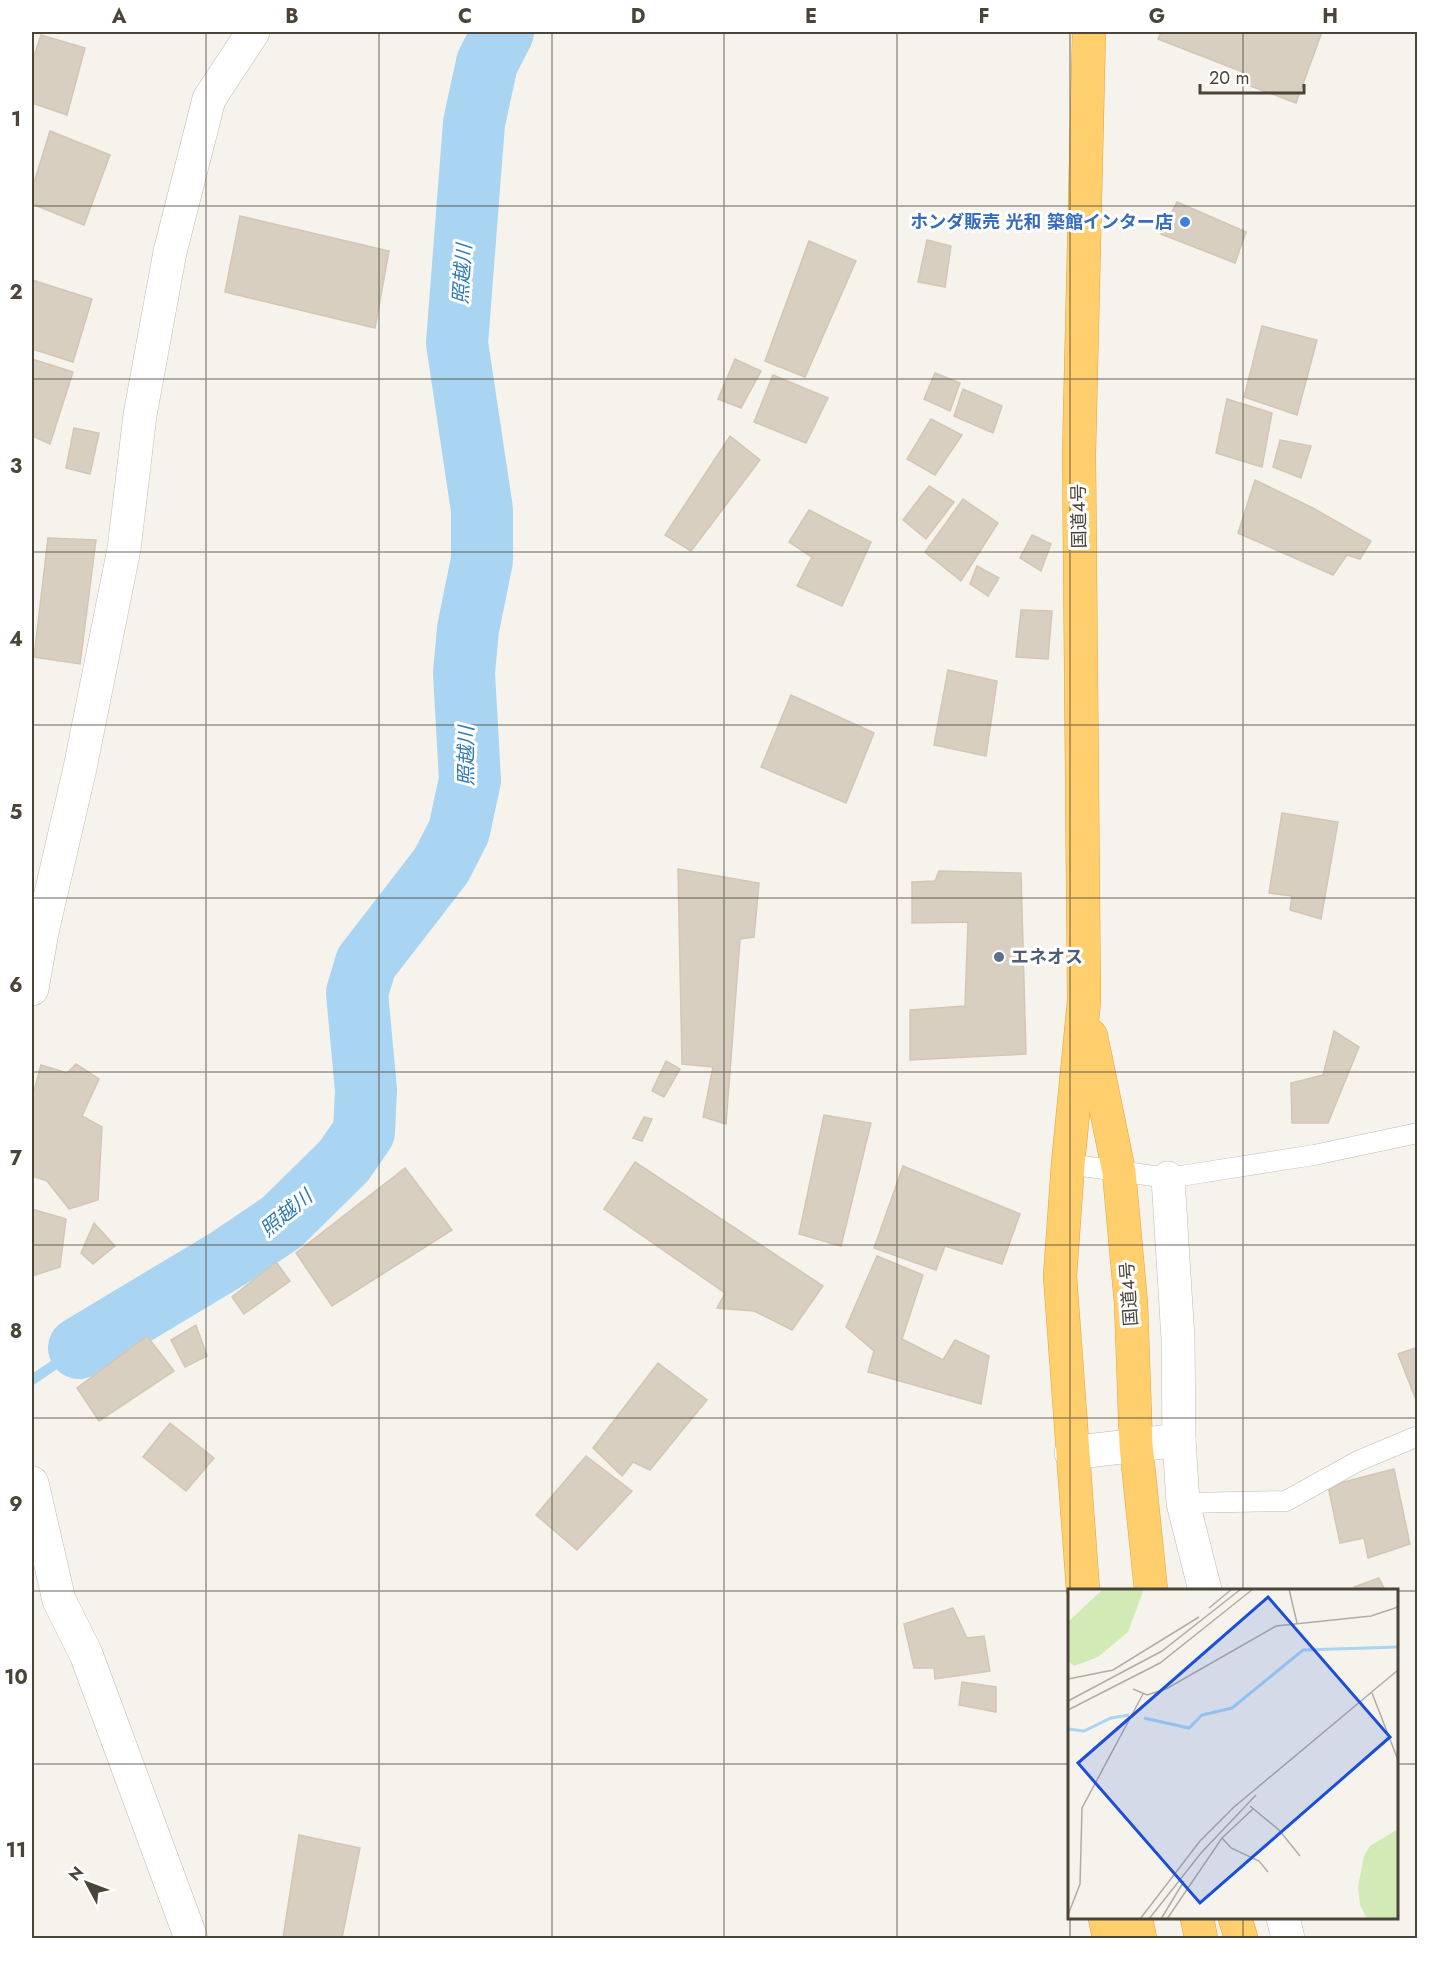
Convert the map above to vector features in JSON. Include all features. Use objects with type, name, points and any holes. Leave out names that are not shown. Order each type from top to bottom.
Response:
[{"type":"highway","name":"国道4号","points":[[1083,1589],[1071,1453],[1060,1276],[1084,1001],[1079,454],[1089,32]]},
{"type":"highway","name":"国道4号","points":[[1084,1001],[1119,1172],[1131,1303],[1136,1445],[1151,1589]]},
{"type":"highway","points":[[1105,1919],[1109,1938]]},
{"type":"highway","points":[[1137,1919],[1140,1938]]},
{"type":"highway","points":[[1197,1919],[1201,1938]]},
{"type":"highway","points":[[1236,1919],[1241,1938]]},
{"type":"street","points":[[32,989],[42,932],[80,768],[124,549],[140,415],[170,252],[209,99],[253,32]]},
{"type":"street","points":[[1168,1178],[1178,1339],[1179,1440],[1184,1503],[1205,1589]]},
{"type":"street","points":[[1071,1453],[1179,1440]]},
{"type":"street","points":[[32,1483],[59,1600],[86,1654],[191,1938]]},
{"type":"street","points":[[1283,1919],[1288,1938]]},
{"type":"lane","points":[[1068,1164],[1168,1178],[1314,1155],[1418,1133]]},
{"type":"lane","points":[[1184,1503],[1286,1501],[1358,1461],[1418,1436]]},
{"type":"building","points":[[1161,32],[1322,32],[1296,103],[1245,84],[1248,74],[1158,39]]},
{"type":"building","points":[[41,35],[85,48],[67,115],[32,103],[32,62]]},
{"type":"building","points":[[50,131],[110,155],[84,225],[32,204],[32,189]]},
{"type":"building","points":[[1177,202],[1246,232],[1235,263],[1161,234]]},
{"type":"building","points":[[240,216],[389,251],[375,328],[225,292]]},
{"type":"building","points":[[927,240],[951,246],[945,287],[918,282]]},
{"type":"building","points":[[809,241],[856,261],[805,377],[765,361]]},
{"type":"building","points":[[32,280],[92,299],[73,362],[32,349]]},
{"type":"building","points":[[1262,326],[1317,340],[1297,415],[1244,397]]},
{"type":"building","points":[[32,359],[73,372],[50,444],[32,436]]},
{"type":"building","points":[[735,359],[761,371],[741,408],[718,399]]},
{"type":"building","points":[[935,373],[960,383],[950,411],[924,399]]},
{"type":"building","points":[[773,375],[828,398],[806,443],[754,422]]},
{"type":"building","points":[[963,389],[1002,406],[993,433],[954,416]]},
{"type":"building","points":[[1227,399],[1272,413],[1262,467],[1216,453]]},
{"type":"building","points":[[931,419],[962,435],[935,475],[907,459]]},
{"type":"building","points":[[74,428],[99,433],[90,474],[66,468]]},
{"type":"building","points":[[730,436],[760,460],[691,551],[665,535]]},
{"type":"building","points":[[1280,440],[1311,446],[1301,478],[1273,467]]},
{"type":"building","points":[[1255,480],[1311,507],[1371,541],[1360,559],[1347,555],[1333,575],[1238,533]]},
{"type":"building","points":[[929,486],[954,502],[926,539],[903,520]]},
{"type":"building","points":[[963,499],[998,523],[961,581],[925,552]]},
{"type":"building","points":[[809,510],[871,542],[842,606],[797,586],[812,557],[789,542]]},
{"type":"building","points":[[1032,535],[1051,544],[1041,571],[1020,558]]},
{"type":"building","points":[[48,538],[96,540],[80,664],[34,657]]},
{"type":"building","points":[[977,566],[999,578],[988,596],[970,584]]},
{"type":"building","points":[[1021,610],[1052,611],[1048,659],[1016,657]]},
{"type":"building","points":[[948,670],[997,681],[986,756],[934,745]]},
{"type":"building","points":[[791,695],[874,733],[846,803],[761,767]]},
{"type":"building","points":[[1282,813],[1338,822],[1321,919],[1290,910],[1292,896],[1269,893]]},
{"type":"building","points":[[678,869],[759,883],[754,937],[740,939],[726,1124],[703,1117],[713,1067],[682,1064]]},
{"type":"building","points":[[939,871],[1021,873],[1026,1054],[910,1060],[910,1010],[965,1006],[968,922],[912,923],[912,882],[935,881]]},
{"type":"building","points":[[1334,1031],[1359,1047],[1328,1123],[1292,1123],[1291,1083],[1323,1075]]},
{"type":"building","points":[[666,1061],[680,1069],[664,1097],[652,1091]]},
{"type":"building","points":[[76,1064],[99,1079],[82,1116],[102,1127],[98,1200],[69,1209],[47,1181],[32,1176],[32,1098],[41,1065],[67,1073]]},
{"type":"building","points":[[824,1115],[871,1123],[841,1246],[799,1234]]},
{"type":"building","points":[[644,1117],[652,1119],[642,1141],[633,1138]]},
{"type":"building","points":[[635,1162],[823,1286],[792,1330],[754,1311],[717,1308],[725,1293],[604,1209]]},
{"type":"building","points":[[903,1166],[1020,1214],[1002,1264],[945,1246],[936,1270],[874,1248]]},
{"type":"building","points":[[405,1168],[452,1230],[332,1306],[296,1253]]},
{"type":"building","points":[[32,1209],[66,1219],[60,1267],[32,1276]]},
{"type":"building","points":[[94,1223],[115,1246],[93,1264],[81,1253]]},
{"type":"building","points":[[877,1256],[923,1275],[902,1339],[943,1360],[955,1340],[989,1356],[981,1404],[868,1372],[874,1351],[846,1327]]},
{"type":"building","points":[[276,1262],[290,1281],[244,1314],[232,1297]]},
{"type":"building","points":[[196,1325],[207,1356],[185,1367],[171,1340]]},
{"type":"building","points":[[147,1336],[174,1371],[99,1421],[77,1388]]},
{"type":"building","points":[[1418,1347],[1418,1405],[1398,1354]]},
{"type":"building","points":[[658,1363],[707,1400],[650,1470],[633,1462],[622,1476],[593,1448]]},
{"type":"building","points":[[170,1423],[214,1458],[186,1491],[143,1457]]},
{"type":"building","points":[[586,1456],[632,1491],[577,1550],[536,1515]]},
{"type":"building","points":[[1394,1469],[1410,1544],[1368,1558],[1364,1538],[1340,1543],[1328,1486]]},
{"type":"building","points":[[1379,1578],[1384,1589],[1355,1589],[1354,1587]]},
{"type":"building","points":[[953,1608],[967,1638],[984,1636],[990,1671],[935,1679],[934,1668],[914,1668],[904,1624]]},
{"type":"building","points":[[962,1682],[996,1687],[996,1712],[959,1705]]},
{"type":"building","points":[[299,1835],[360,1848],[342,1938],[283,1938]]},
{"type":"waterway","name":"照越川","points":[[79,1348],[229,1258],[282,1222],[344,1161],[364,1132],[366,1090],[357,993],[366,963],[441,866],[459,831],[470,780],[464,673],[468,629],[482,560],[482,510],[457,343],[474,123],[487,63],[503,32]]},
{"type":"waterway","points":[[32,1380],[79,1348]]},
{"type":"place","name":"ホンダ販売 光和 築館インター店","points":[[1185,222]]},
{"type":"place","name":"エネオス","points":[[999,957]]}]
